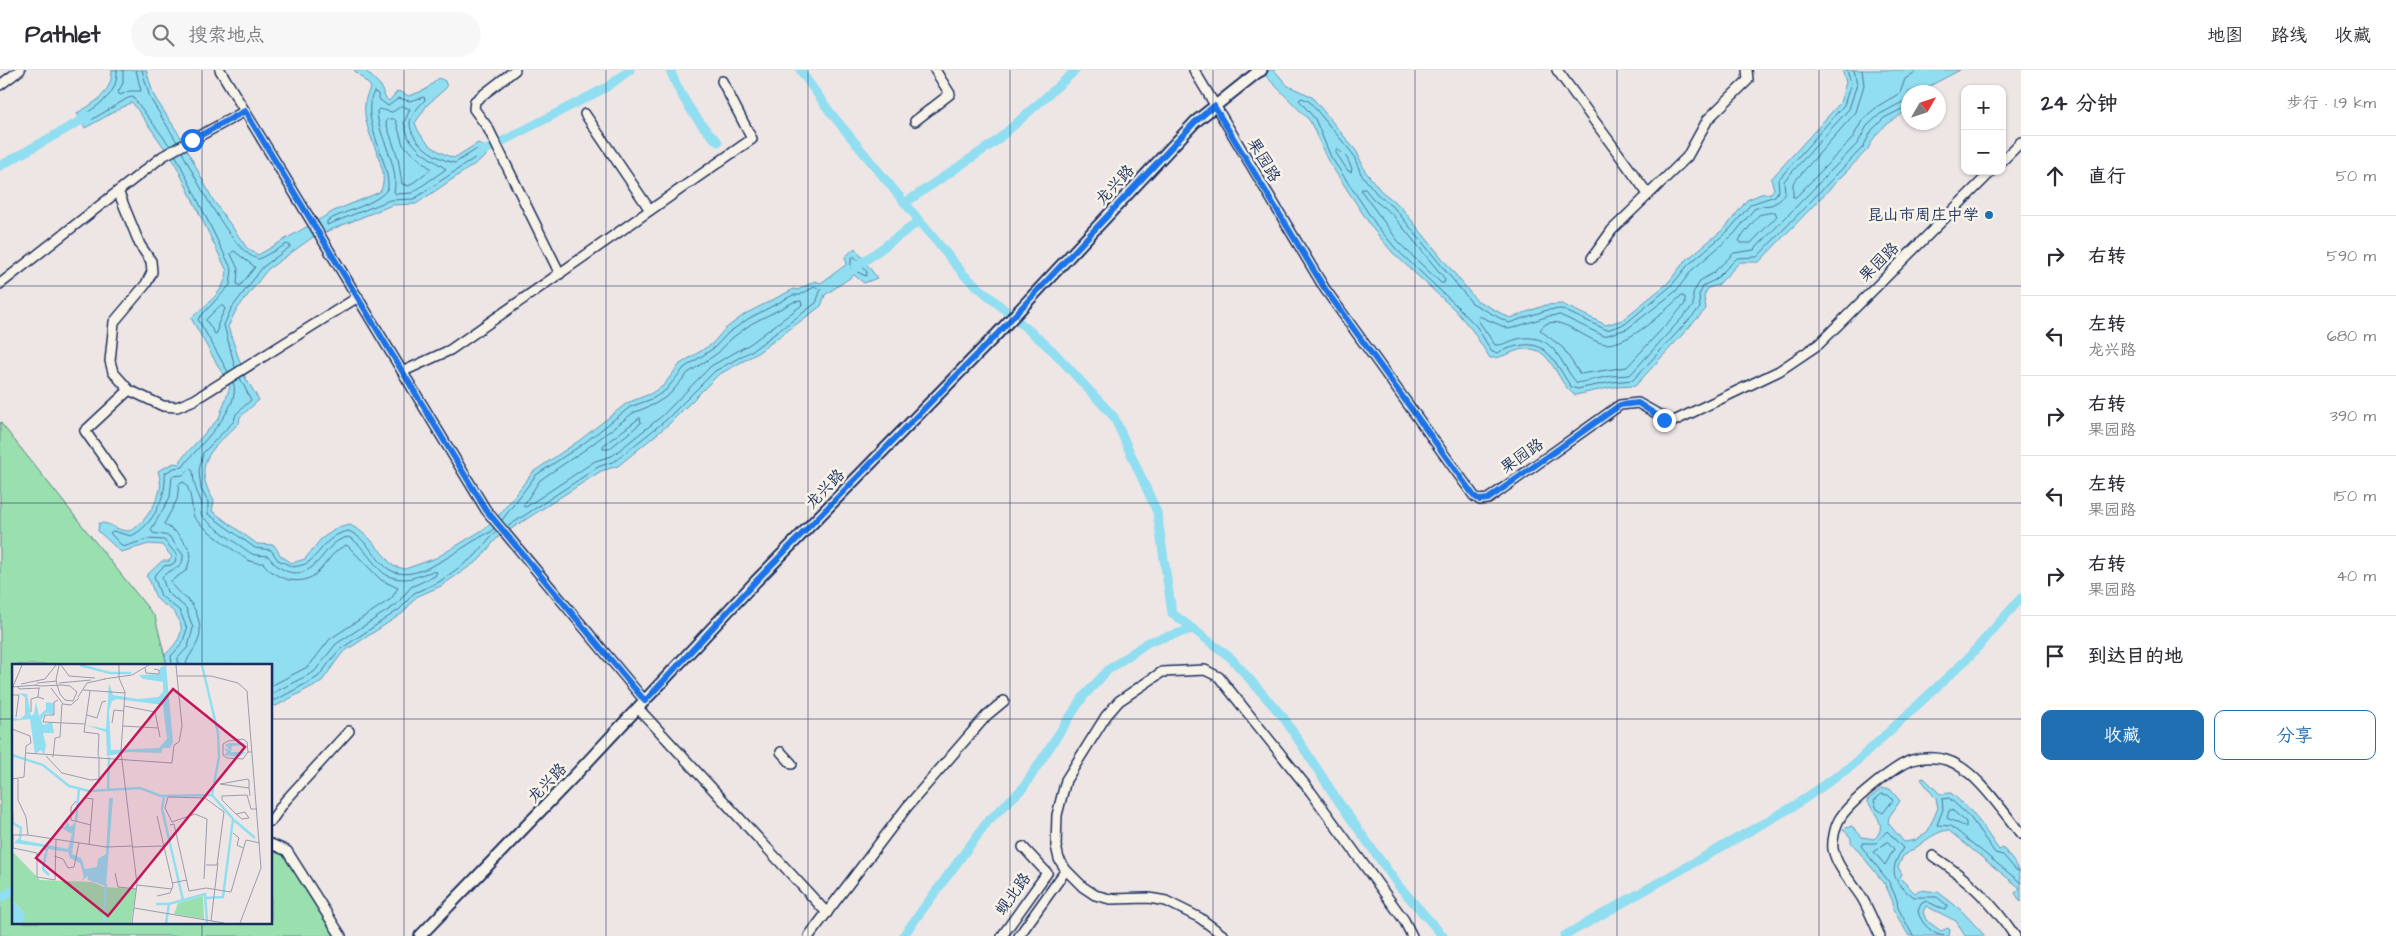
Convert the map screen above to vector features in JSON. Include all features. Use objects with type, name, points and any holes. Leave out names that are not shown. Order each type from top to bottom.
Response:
[{"type":"street","points":[[0,85],[20,70]]},
{"type":"street","points":[[220,70],[488,512],[642,704],[827,914]]},
{"type":"street","points":[[516,70],[475,100],[474,109],[488,128],[560,274]]},
{"type":"street","points":[[916,121],[950,94],[934,70]]},
{"type":"street","name":"果园路","points":[[1194,70],[1339,310],[1474,496],[1480,500],[1488,499],[1620,405],[1638,403],[1664,420],[1672,422],[1779,371],[1803,357],[1819,344],[1988,175]]},
{"type":"street","points":[[1557,70],[1648,194]]},
{"type":"street","points":[[1592,258],[1612,230],[1687,157],[1708,119],[1744,87],[1748,80],[1747,70]]},
{"type":"street","name":"龙兴路","points":[[420,936],[642,704],[756,581],[998,333],[1195,122],[1260,71]]},
{"type":"street","points":[[404,371],[450,350],[752,139],[722,81]]},
{"type":"street","points":[[0,284],[163,156],[245,111]]},
{"type":"street","points":[[585,114],[650,210]]},
{"type":"street","points":[[2006,157],[2021,142]]},
{"type":"street","points":[[118,191],[140,245],[150,261],[152,272],[146,284],[114,322],[110,361],[113,372],[129,390],[163,406],[177,407],[194,400],[358,297]]},
{"type":"street","points":[[121,482],[85,431],[129,390]]},
{"type":"street","points":[[1224,936],[1200,918],[1166,901],[1149,898],[1110,899],[1096,895],[1083,887],[1066,870],[1059,859],[1056,846],[1059,802],[1072,770],[1106,716],[1125,695],[1162,672],[1205,670],[1213,672],[1226,685],[1311,792],[1404,920],[1412,936]]},
{"type":"street","points":[[809,936],[907,807],[987,715],[1004,701]]},
{"type":"street","points":[[272,820],[285,801],[349,731]]},
{"type":"street","points":[[781,752],[792,764]]},
{"type":"street","points":[[1880,936],[1861,898],[1838,864],[1833,847],[1839,819],[1864,792],[1912,760],[1930,758],[1947,760],[1965,770],[1977,781],[2021,834]]},
{"type":"street","points":[[272,844],[287,851],[341,936]]},
{"type":"street","name":"蚬北路","points":[[1002,936],[1047,873],[1023,847]]},
{"type":"street","points":[[1933,856],[1960,873],[1982,893],[2015,936]]},
{"type":"street","points":[[1019,936],[1066,870]]},
{"type":"green space","points":[[0,422],[155,617],[167,664],[12,664],[12,924],[272,924],[272,851],[284,848],[341,936],[0,936]]},
{"type":"water","points":[[112,70],[146,70],[154,96],[180,136],[213,200],[247,248],[258,255],[334,211],[380,192],[383,181],[382,169],[365,114],[365,100],[371,87],[354,70],[365,70],[381,86],[384,96],[389,101],[398,91],[409,96],[425,90],[439,78],[445,81],[447,87],[427,105],[415,123],[421,135],[435,149],[454,158],[478,143],[489,149],[485,157],[416,204],[392,205],[313,237],[267,270],[235,312],[228,327],[245,377],[259,400],[240,417],[239,423],[213,449],[205,466],[204,476],[207,488],[214,501],[212,511],[257,544],[274,545],[281,556],[292,563],[305,559],[321,539],[337,528],[350,525],[370,539],[393,566],[405,569],[436,558],[486,528],[500,514],[533,472],[580,440],[627,403],[650,394],[663,386],[680,364],[712,344],[725,329],[745,314],[794,289],[798,290],[815,281],[821,283],[847,264],[845,257],[855,248],[877,278],[864,283],[854,275],[825,295],[821,306],[756,354],[718,375],[669,424],[618,466],[601,471],[497,538],[479,560],[441,586],[416,597],[403,613],[342,653],[322,681],[276,706],[272,704],[272,664],[167,664],[165,655],[180,636],[181,626],[170,608],[156,597],[146,576],[162,561],[169,561],[172,557],[162,545],[149,544],[121,552],[98,531],[99,523],[107,524],[120,530],[133,530],[147,516],[160,490],[158,471],[174,463],[179,464],[183,457],[219,418],[230,387],[191,318],[219,292],[227,271],[175,163],[132,102],[85,128],[77,113],[96,101],[106,91]]},
{"type":"water","points":[[1260,70],[1274,70],[1288,86],[1311,96],[1357,152],[1365,171],[1381,191],[1400,206],[1476,300],[1510,318],[1546,305],[1562,304],[1606,325],[1622,320],[1668,283],[1684,262],[1726,227],[1747,200],[1761,194],[1771,193],[1774,189],[1771,179],[1840,103],[1846,82],[1842,70],[1960,70],[1931,85],[1901,85],[1901,114],[1876,135],[1868,149],[1759,262],[1740,262],[1718,285],[1708,288],[1704,296],[1706,309],[1635,386],[1613,387],[1575,395],[1564,384],[1550,362],[1539,351],[1526,349],[1490,358],[1472,330],[1455,310],[1393,253],[1373,229],[1327,159],[1310,121]]},
{"type":"water","points":[[1924,778],[1940,794],[1951,793],[1974,814],[1999,850],[2003,848],[2009,855],[2019,872],[2021,902],[2015,893],[2020,888],[1948,830],[1936,834],[1903,856],[1898,867],[1902,874],[1900,878],[1915,893],[1919,890],[1938,892],[1961,910],[1985,936],[1965,936],[1956,921],[1926,906],[1923,912],[1926,920],[1941,931],[1948,928],[1950,930],[1949,936],[1909,936],[1893,909],[1893,902],[1885,884],[1851,842],[1851,838],[1843,829],[1852,826],[1862,837],[1874,839],[1878,834],[1880,825],[1867,800],[1881,789],[1890,789],[1900,801],[1889,817],[1888,823],[1904,842],[1916,840],[1928,831],[1938,808],[1936,799],[1921,779]]},
{"type":"waterway","points":[[478,154],[607,87],[630,70]]},
{"type":"waterway","points":[[670,70],[690,109],[718,142]]},
{"type":"waterway","points":[[800,70],[830,112],[964,275],[1052,350],[1114,417],[1157,512],[1172,613],[1231,658],[1284,718],[1336,798],[1398,885],[1443,936]]},
{"type":"waterway","points":[[905,203],[995,142],[1076,70]]},
{"type":"waterway","points":[[0,166],[89,116]]},
{"type":"waterway","points":[[855,268],[919,221]]},
{"type":"waterway","points":[[1564,936],[1794,806],[1853,765],[1968,658],[2021,598]]},
{"type":"waterway","points":[[903,936],[988,821],[1023,788],[1083,697],[1108,670],[1148,642],[1193,629]]},
{"type":"waterway","points":[[0,898],[12,891]]},
{"type":"place","name":"昆山市周庄中学","points":[[1989,215]]},
{"type":"route","points":[[192,140],[245,111],[486,510],[645,701],[756,581],[998,333],[1195,122],[1214,106],[1325,289],[1474,496],[1480,500],[1488,499],[1620,405],[1629,402],[1638,403],[1664,420]]}]
